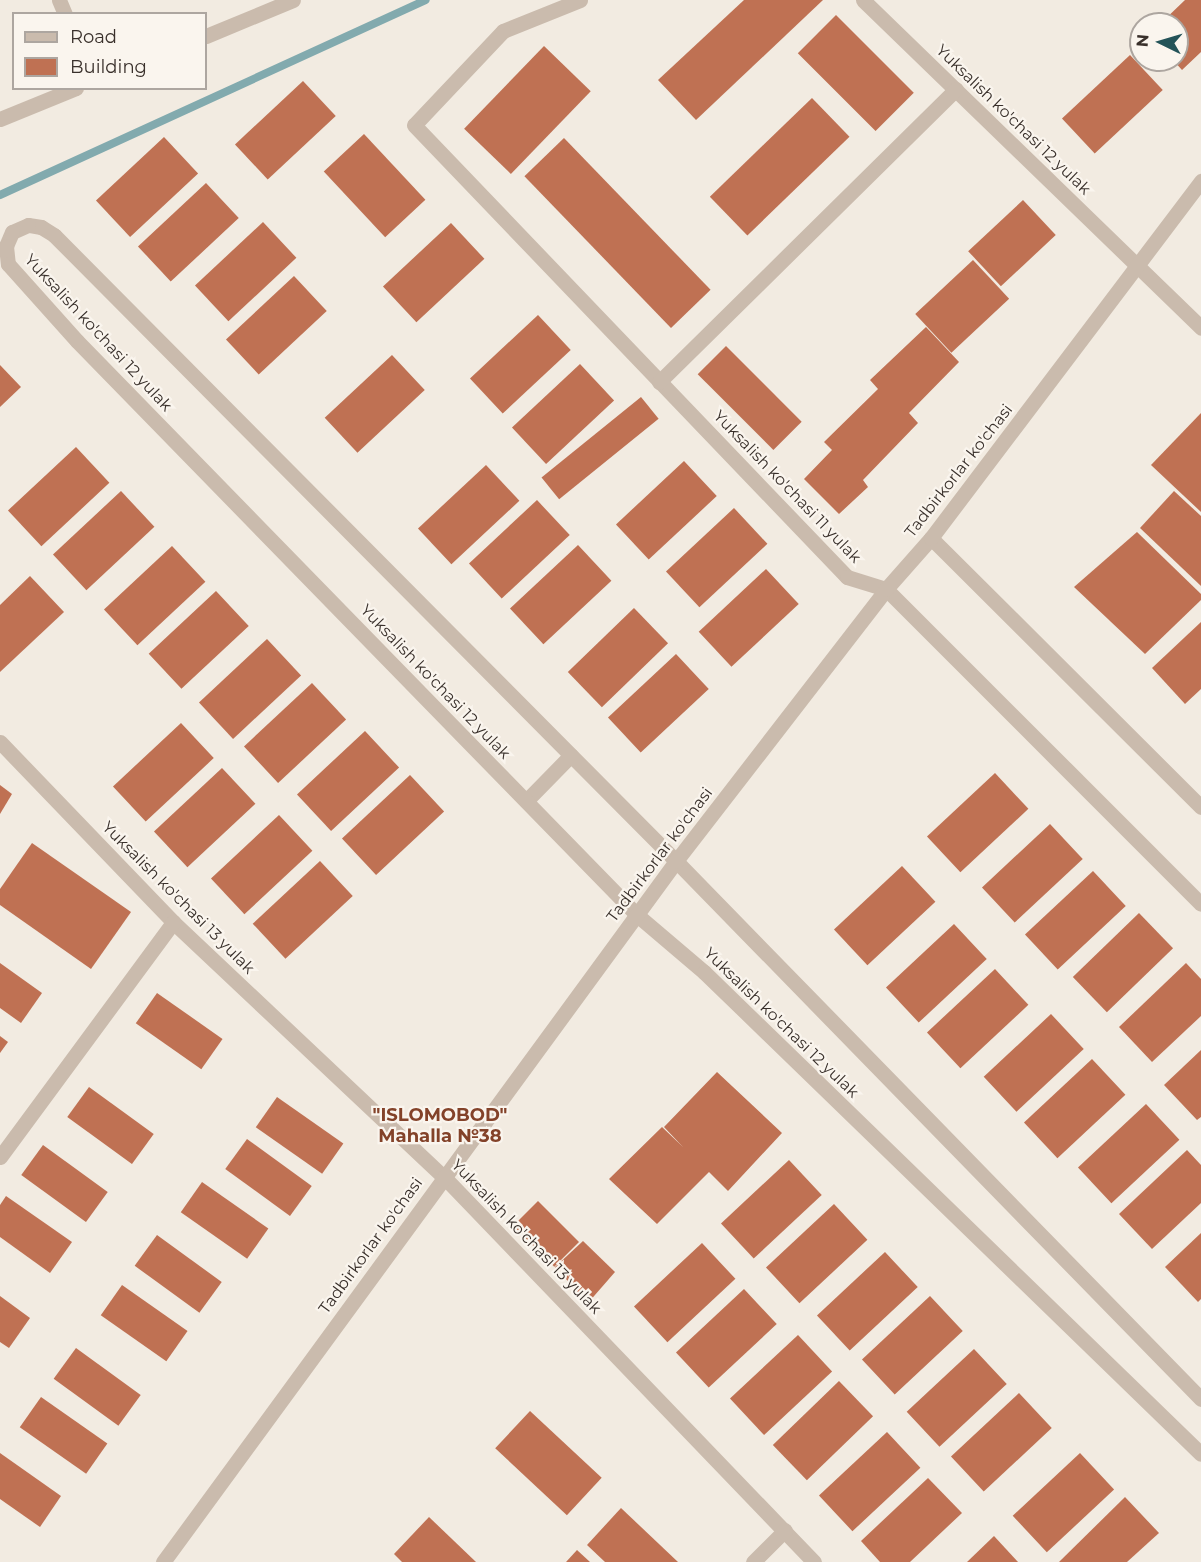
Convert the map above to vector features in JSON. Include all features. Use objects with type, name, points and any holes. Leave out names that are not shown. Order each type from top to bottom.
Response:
[{"type":"street","points":[[207,36],[293,0]]},
{"type":"street","name":"Yuksalish ko'chasi 11 yulak","points":[[580,0],[503,31],[414,125],[847,577],[886,590],[1201,904]]},
{"type":"street","name":"Yuksalish ko'chasi 12 yulak","points":[[863,0],[1201,328]]},
{"type":"street","points":[[0,119],[71,90]]},
{"type":"street","points":[[659,382],[956,90]]},
{"type":"street","name":"Tadbirkorlar ko'chasi","points":[[163,1562],[676,861],[886,590],[931,538],[1201,181]]},
{"type":"street","name":"Yuksalish ko'chasi 12 yulak","points":[[1201,1399],[676,861],[54,235],[41,226],[28,225],[12,232],[6,246],[8,264],[77,341],[637,915],[712,981],[1201,1454]]},
{"type":"street","points":[[931,538],[1201,807]]},
{"type":"street","name":"Yuksalish ko'chasi 13 yulak","points":[[0,742],[172,922],[444,1177],[814,1562]]},
{"type":"street","points":[[526,801],[571,755]]},
{"type":"street","points":[[0,1157],[172,922]]},
{"type":"street","points":[[753,1562],[785,1530]]},
{"type":"building","points":[[744,0],[823,0],[696,120],[658,80]]},
{"type":"building","points":[[1185,0],[1201,0],[1201,52],[1189,63],[1189,12],[1172,12]]},
{"type":"building","points":[[836,15],[914,93],[876,131],[798,53]]},
{"type":"building","points":[[544,46],[591,91],[511,174],[464,129]]},
{"type":"building","points":[[1129,56],[1129,72],[1146,72],[1163,90],[1095,154],[1062,118]]},
{"type":"building","points":[[303,81],[336,116],[268,180],[235,144]]},
{"type":"building","points":[[812,98],[850,137],[747,235],[710,197]]},
{"type":"building","points":[[364,134],[425,200],[385,237],[324,172]]},
{"type":"building","points":[[164,137],[198,174],[130,237],[96,200]]},
{"type":"building","points":[[564,138],[711,290],[671,328],[524,176]]},
{"type":"building","points":[[206,183],[239,218],[171,282],[138,246]]},
{"type":"building","points":[[1023,200],[1056,235],[1001,286],[968,251]]},
{"type":"building","points":[[263,222],[296,258],[228,321],[195,285]]},
{"type":"building","points":[[451,223],[484,259],[416,322],[383,286]]},
{"type":"building","points":[[973,260],[1009,299],[951,353],[915,314]]},
{"type":"building","points":[[294,276],[327,311],[259,375],[226,339]]},
{"type":"building","points":[[538,315],[571,350],[503,414],[470,378]]},
{"type":"building","points":[[926,327],[959,362],[909,413],[918,423],[863,480],[868,487],[839,514],[804,479],[832,450],[824,442],[878,389],[870,380]]},
{"type":"building","points":[[726,346],[802,422],[773,450],[698,374]]},
{"type":"building","points":[[392,355],[425,390],[357,453],[325,418]]},
{"type":"building","points":[[580,364],[614,401],[546,464],[512,427]]},
{"type":"building","points":[[0,365],[21,387],[0,407]]},
{"type":"building","points":[[641,397],[659,419],[559,499],[542,478]]},
{"type":"building","points":[[1201,413],[1201,512],[1151,465]]},
{"type":"building","points":[[76,447],[109,483],[41,546],[8,510]]},
{"type":"building","points":[[684,461],[717,496],[649,560],[616,524]]},
{"type":"building","points":[[486,465],[519,501],[451,564],[418,528]]},
{"type":"building","points":[[121,491],[154,527],[86,590],[53,554]]},
{"type":"building","points":[[1174,491],[1201,516],[1201,586],[1140,528]]},
{"type":"building","points":[[537,500],[570,535],[502,599],[469,563]]},
{"type":"building","points":[[734,508],[767,544],[699,607],[666,571]]},
{"type":"building","points":[[1137,532],[1201,594],[1201,600],[1145,654],[1074,587]]},
{"type":"building","points":[[578,545],[611,581],[543,644],[510,608]]},
{"type":"building","points":[[172,546],[205,582],[137,645],[104,609]]},
{"type":"building","points":[[766,569],[799,604],[731,667],[699,632]]},
{"type":"building","points":[[30,576],[64,612],[0,672],[0,605]]},
{"type":"building","points":[[216,591],[249,626],[181,689],[149,654]]},
{"type":"building","points":[[634,608],[668,643],[602,707],[568,672]]},
{"type":"building","points":[[1201,622],[1201,689],[1185,704],[1152,668]]},
{"type":"building","points":[[267,639],[301,676],[233,739],[199,702]]},
{"type":"building","points":[[676,654],[709,689],[641,753],[608,717]]},
{"type":"building","points":[[312,683],[346,720],[278,783],[244,746]]},
{"type":"building","points":[[181,723],[214,758],[146,822],[113,786]]},
{"type":"building","points":[[365,731],[399,768],[331,831],[297,794]]},
{"type":"building","points":[[222,768],[255,804],[187,867],[154,831]]},
{"type":"building","points":[[995,773],[1028,809],[960,872],[927,836]]},
{"type":"building","points":[[410,775],[444,812],[376,875],[342,838]]},
{"type":"building","points":[[0,785],[12,794],[0,814]]},
{"type":"building","points":[[279,815],[312,851],[244,914],[211,878]]},
{"type":"building","points":[[1050,824],[1083,859],[1015,923],[982,887]]},
{"type":"building","points":[[32,843],[131,912],[91,969],[0,905],[0,889]]},
{"type":"building","points":[[320,861],[353,896],[285,959],[253,924]]},
{"type":"building","points":[[902,866],[935,902],[867,965],[834,929]]},
{"type":"building","points":[[1093,871],[1126,906],[1058,970],[1025,934]]},
{"type":"building","points":[[1139,913],[1173,948],[1107,1012],[1073,977]]},
{"type":"building","points":[[954,924],[987,959],[919,1023],[886,987]]},
{"type":"building","points":[[0,963],[42,993],[21,1023],[0,1008]]},
{"type":"building","points":[[1186,963],[1201,979],[1201,1016],[1152,1062],[1119,1027]]},
{"type":"building","points":[[995,969],[1028,1005],[960,1068],[927,1032]]},
{"type":"building","points":[[157,993],[223,1039],[201,1069],[136,1023]]},
{"type":"building","points":[[1051,1014],[1084,1049],[1016,1112],[984,1077]]},
{"type":"building","points":[[0,1036],[8,1042],[0,1053]]},
{"type":"building","points":[[1201,1050],[1201,1117],[1197,1120],[1164,1085]]},
{"type":"building","points":[[1092,1059],[1125,1095],[1057,1158],[1024,1122]]},
{"type":"building","points":[[717,1072],[782,1133],[728,1191],[709,1172],[657,1224],[609,1179],[662,1127],[683,1147],[664,1127]]},
{"type":"building","points":[[89,1087],[154,1134],[132,1164],[67,1117]]},
{"type":"building","points":[[277,1097],[343,1143],[322,1174],[256,1127]]},
{"type":"building","points":[[1146,1104],[1179,1140],[1111,1203],[1078,1167]]},
{"type":"building","points":[[247,1139],[312,1186],[290,1216],[225,1169]]},
{"type":"building","points":[[43,1145],[108,1192],[86,1222],[21,1175]]},
{"type":"building","points":[[1187,1150],[1201,1165],[1201,1203],[1152,1249],[1119,1214]]},
{"type":"building","points":[[789,1160],[822,1195],[754,1259],[721,1223]]},
{"type":"building","points":[[202,1182],[268,1228],[247,1259],[181,1212]]},
{"type":"building","points":[[6,1196],[72,1242],[50,1273],[0,1237],[0,1205]]},
{"type":"building","points":[[538,1201],[579,1242],[554,1267],[513,1226]]},
{"type":"building","points":[[834,1204],[867,1240],[799,1303],[766,1267]]},
{"type":"building","points":[[1201,1233],[1201,1299],[1198,1302],[1165,1267]]},
{"type":"building","points":[[157,1235],[222,1282],[199,1313],[135,1266]]},
{"type":"building","points":[[583,1241],[615,1272],[588,1303],[555,1267]]},
{"type":"building","points":[[702,1243],[735,1279],[667,1342],[634,1306]]},
{"type":"building","points":[[885,1252],[918,1287],[850,1351],[817,1315]]},
{"type":"building","points":[[122,1285],[188,1331],[166,1361],[101,1315]]},
{"type":"building","points":[[744,1289],[777,1324],[709,1388],[676,1352]]},
{"type":"building","points":[[0,1296],[30,1318],[9,1348],[0,1342]]},
{"type":"building","points":[[930,1296],[963,1331],[895,1395],[862,1359]]},
{"type":"building","points":[[798,1335],[832,1372],[764,1435],[730,1398]]},
{"type":"building","points":[[76,1348],[141,1395],[118,1426],[54,1379]]},
{"type":"building","points":[[974,1349],[1007,1384],[939,1447],[907,1412]]},
{"type":"building","points":[[839,1381],[873,1416],[807,1480],[773,1445]]},
{"type":"building","points":[[1019,1393],[1052,1428],[984,1492],[951,1456]]},
{"type":"building","points":[[41,1397],[107,1443],[86,1474],[20,1427]]},
{"type":"building","points":[[530,1411],[602,1478],[567,1515],[495,1448]]},
{"type":"building","points":[[887,1432],[920,1468],[852,1531],[819,1495]]},
{"type":"building","points":[[0,1453],[61,1496],[40,1527],[0,1499]]},
{"type":"building","points":[[1080,1453],[1114,1490],[1047,1552],[1013,1516]]},
{"type":"building","points":[[928,1478],[962,1513],[910,1562],[880,1562],[861,1541]]},
{"type":"building","points":[[1125,1497],[1159,1533],[1127,1562],[1059,1562]]},
{"type":"building","points":[[621,1508],[678,1562],[605,1562],[587,1545]]},
{"type":"building","points":[[429,1517],[476,1562],[402,1562],[394,1554]]},
{"type":"building","points":[[994,1536],[1018,1562],[967,1562]]},
{"type":"building","points":[[577,1550],[590,1562],[566,1562]]},
{"type":"waterway","points":[[0,195],[425,0]]},
{"type":"district","name":"\"ISLOMOBOD\" Mahalla №38","points":[[440,1126]]}]
